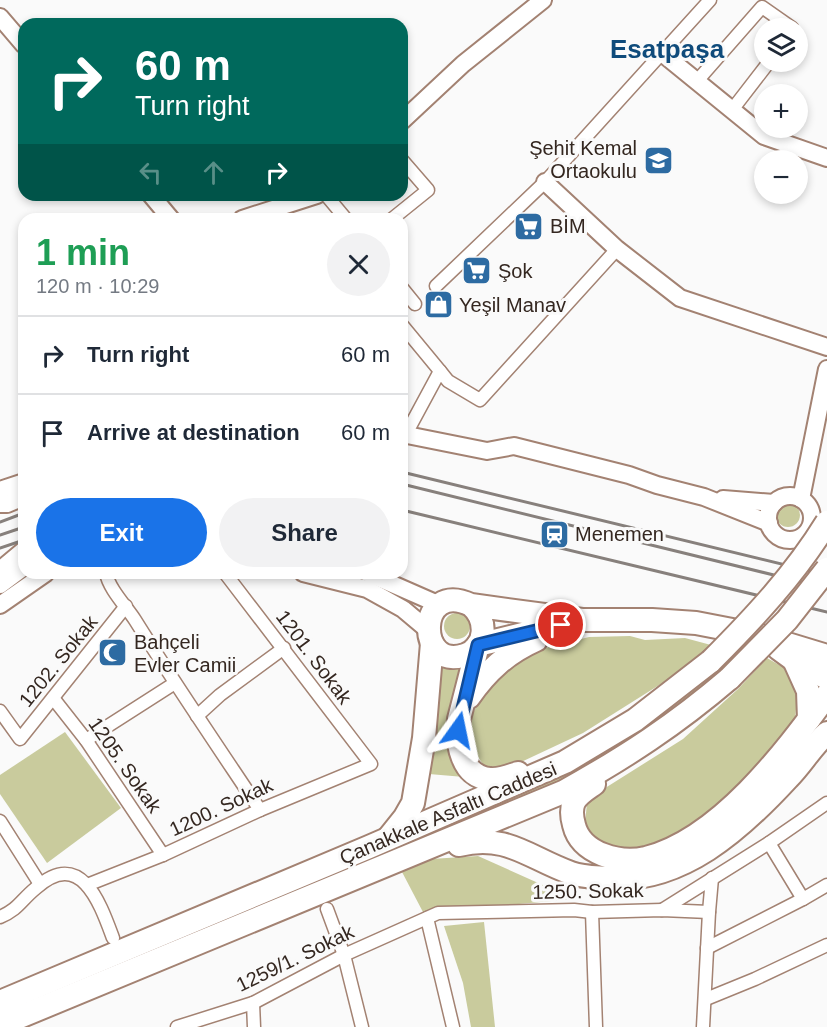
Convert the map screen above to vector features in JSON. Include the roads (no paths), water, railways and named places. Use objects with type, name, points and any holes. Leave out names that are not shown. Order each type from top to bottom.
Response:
[{"type":"highway","name":"Çanakkale Asfaltı Caddesi","points":[[0,1002],[556,766],[603,740],[635,720],[711,661],[787,579],[822,520]]},
{"type":"highway","name":"Çanakkale Asfaltı Caddesi","points":[[0,1025],[563,792],[644,745],[708,697],[787,620],[827,569]]},
{"type":"highway","points":[[387,838],[405,817],[412,802],[424,738],[429,620],[440,605],[456,600],[471,605],[582,620],[675,621],[758,635],[827,656]]},
{"type":"highway","points":[[430,637],[437,649],[451,656],[466,654],[478,645],[482,639],[483,624],[481,616],[471,605]]},
{"type":"highway","points":[[478,645],[582,620]]},
{"type":"highway","points":[[463,706],[501,660],[520,647],[582,620]]},
{"type":"highway","points":[[758,635],[827,678]]},
{"type":"highway","points":[[478,645],[458,730],[461,751],[468,767],[483,777],[500,779],[576,745],[603,740]]},
{"type":"highway","points":[[795,660],[808,691],[809,719]]},
{"type":"highway","points":[[708,697],[688,720],[645,752],[592,785],[573,803],[575,829],[587,846],[606,856],[625,860],[647,857],[678,844],[711,823],[746,792],[788,747],[827,695]]},
{"type":"highway","points":[[413,853],[471,842],[493,841],[511,846],[581,875],[628,879],[658,874],[696,858],[736,828],[788,779],[827,733]]},
{"type":"street","points":[[408,115],[463,64],[543,0]]},
{"type":"street","points":[[436,286],[546,182],[710,0]]},
{"type":"street","points":[[697,81],[762,7],[778,18]]},
{"type":"street","points":[[1,20],[18,38]]},
{"type":"street","points":[[662,53],[764,136],[827,158]]},
{"type":"street","points":[[732,110],[761,72]]},
{"type":"street","points":[[399,213],[428,190],[408,167]]},
{"type":"street","points":[[546,182],[617,249],[680,298],[827,347]]},
{"type":"street","points":[[156,201],[166,213]]},
{"type":"street","points":[[261,213],[298,201]]},
{"type":"street","points":[[331,201],[341,213]]},
{"type":"street","points":[[408,332],[448,381],[480,400],[617,249]]},
{"type":"street","points":[[408,295],[415,304]]},
{"type":"street","points":[[801,499],[827,369]]},
{"type":"street","points":[[408,427],[440,371]]},
{"type":"street","points":[[408,435],[487,451],[514,446],[629,475],[704,497],[769,524]]},
{"type":"street","points":[[0,490],[18,484]]},
{"type":"street","points":[[704,497],[774,503]]},
{"type":"street","points":[[822,520],[801,499],[795,497],[784,497],[774,503],[769,513],[769,524],[779,536],[827,550]]},
{"type":"street","points":[[0,504],[8,504],[18,500]]},
{"type":"street","points":[[794,539],[805,533],[811,522],[822,520]]},
{"type":"street","points":[[0,570],[18,555]]},
{"type":"street","points":[[0,585],[18,572]]},
{"type":"street","points":[[0,592],[18,579]]},
{"type":"street","points":[[0,605],[37,579]]},
{"type":"street","points":[[107,579],[260,810]]},
{"type":"street","name":"1201. Sokak","points":[[230,579],[371,764]]},
{"type":"street","points":[[329,579],[367,588],[403,609],[430,637]]},
{"type":"street","points":[[381,579],[440,605]]},
{"type":"street","name":"1202. Sokak","points":[[0,711],[20,739],[126,606]]},
{"type":"street","points":[[197,716],[220,695],[284,648]]},
{"type":"street","points":[[86,741],[175,683]]},
{"type":"street","name":"1205. Sokak","points":[[53,698],[86,741],[163,855]]},
{"type":"street","name":"1200. Sokak","points":[[87,885],[163,855],[260,810],[371,764]]},
{"type":"street","name":"1250. Sokak","points":[[428,918],[438,913],[662,910],[769,843],[827,803]]},
{"type":"street","points":[[0,820],[40,884]]},
{"type":"street","points":[[769,843],[803,898]]},
{"type":"street","points":[[0,917],[13,912],[40,884],[65,873],[77,877],[87,885],[100,904],[113,938]]},
{"type":"street","points":[[704,1027],[712,878]]},
{"type":"street","points":[[707,948],[827,885]]},
{"type":"street","points":[[327,909],[344,956],[362,1027]]},
{"type":"street","points":[[662,910],[709,912]]},
{"type":"street","points":[[592,912],[596,1027]]},
{"type":"street","points":[[428,918],[453,1027]]},
{"type":"street","name":"1259/1. Sokak","points":[[177,1027],[253,1003],[344,956],[428,918]]},
{"type":"street","points":[[706,999],[827,945]]},
{"type":"street","points":[[253,1003],[254,1027]]},
{"type":"railway","points":[[408,473],[827,575]]},
{"type":"railway","points":[[408,485],[827,588]]},
{"type":"railway","points":[[408,511],[827,612]]},
{"type":"railway","points":[[0,522],[18,515]]},
{"type":"railway","points":[[0,535],[18,529]]},
{"type":"railway","points":[[0,548],[18,542]]},
{"type":"place","name":"Şehit Kemal Ortaokulu","points":[[658,160]]},
{"type":"place","name":"BİM","points":[[529,226]]},
{"type":"place","name":"Şok","points":[[477,271]]},
{"type":"place","name":"Yeşil Manav","points":[[438,305]]},
{"type":"place","name":"Menemen","points":[[554,534]]},
{"type":"place","name":"Bahçeli Evler Camii","points":[[113,653]]},
{"type":"district","name":"Esatpaşa","points":[[667,49]]}]
